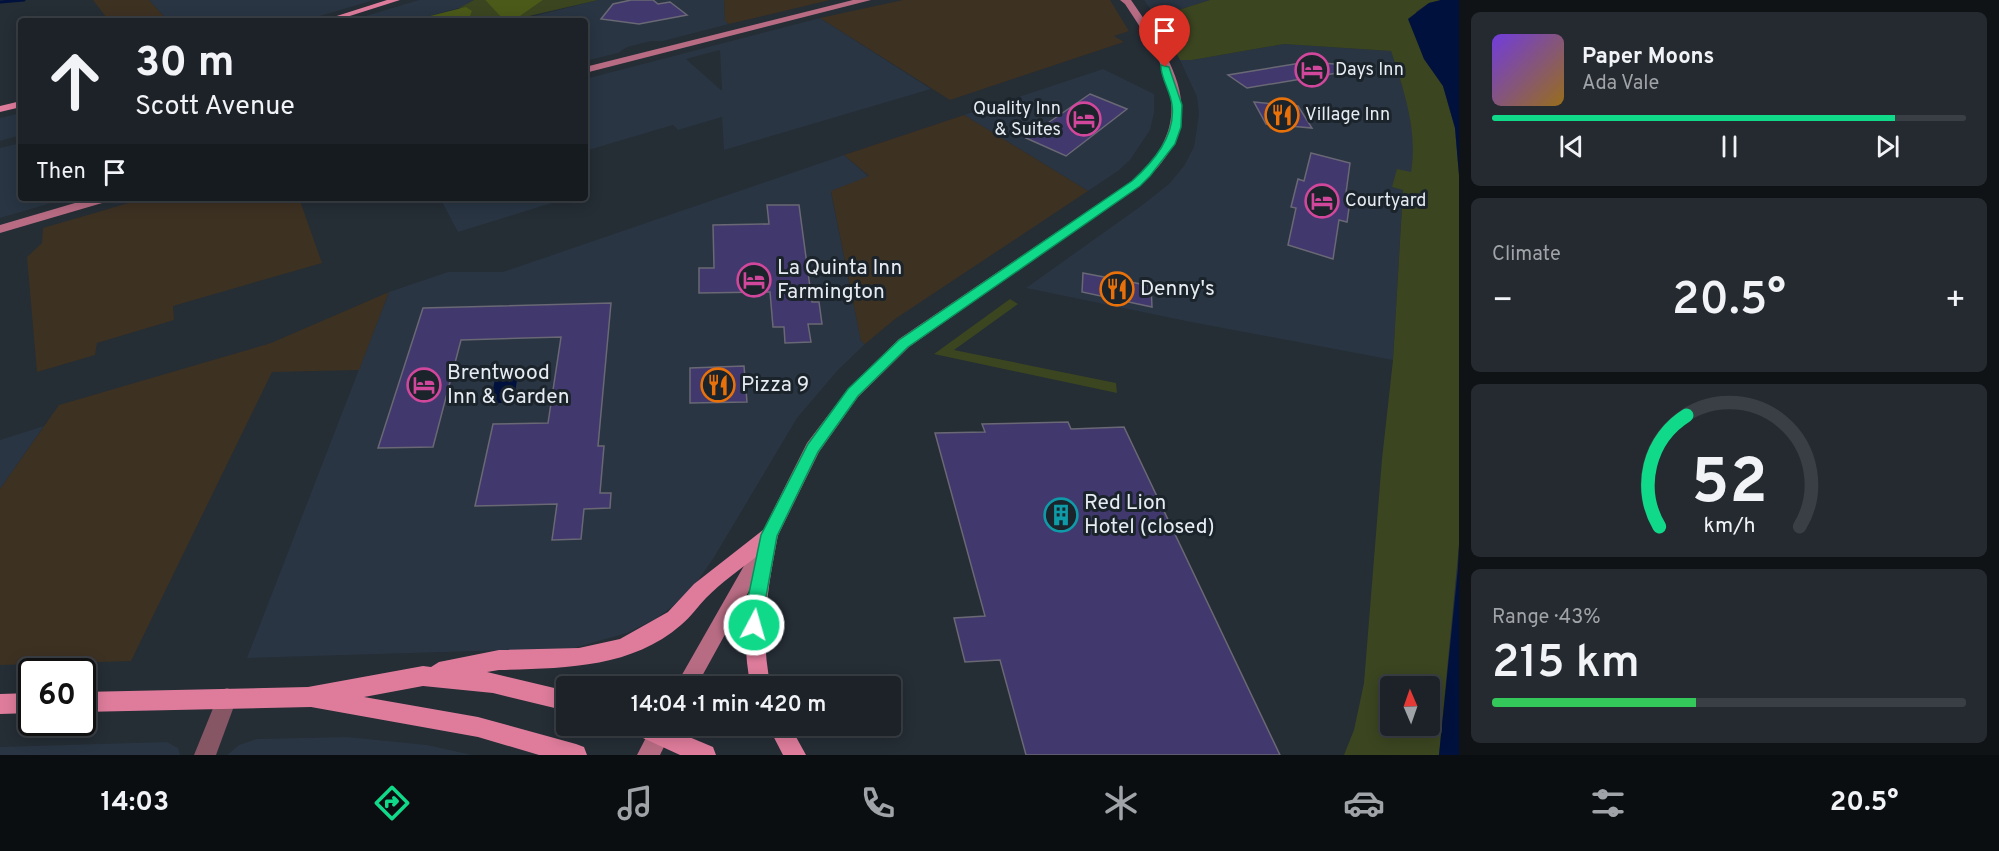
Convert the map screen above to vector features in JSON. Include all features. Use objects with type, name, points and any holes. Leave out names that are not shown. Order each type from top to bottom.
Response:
[{"type":"main road","points":[[335,18],[396,0]]},
{"type":"main road","points":[[588,69],[867,0]]},
{"type":"main road","points":[[691,676],[769,535],[813,448],[853,393],[904,343],[966,298],[1136,183],[1164,153],[1176,125],[1177,105],[1174,90],[1156,49],[1127,1]]},
{"type":"main road","points":[[0,109],[18,105]]},
{"type":"main road","points":[[0,229],[95,201]]},
{"type":"main road","points":[[96,702],[308,697],[499,660],[579,658],[623,648],[658,630],[675,618],[701,590],[769,535]]},
{"type":"main road","points":[[759,676],[753,648],[755,603],[769,535]]},
{"type":"main road","points":[[423,676],[493,683],[556,698]]},
{"type":"main road","points":[[308,697],[477,727],[541,743],[576,755]]},
{"type":"main road","points":[[0,704],[18,703]]},
{"type":"main road","points":[[648,755],[659,736]]},
{"type":"main road","points":[[672,736],[705,755]]},
{"type":"main road","points":[[784,736],[795,755]]},
{"type":"street","points":[[205,755],[227,698]]},
{"type":"shaded area","points":[[93,0],[149,0],[165,18],[107,18]]},
{"type":"shaded area","points":[[149,0],[371,1],[313,18],[165,18]]},
{"type":"shaded area","points":[[419,0],[474,0],[459,8],[421,18],[359,18]]},
{"type":"shaded area","points":[[598,0],[724,0],[725,21],[729,24],[663,41],[651,41],[627,47],[618,53],[588,60],[588,18],[527,18]]},
{"type":"shaded area","points":[[724,0],[830,0],[729,24],[725,21]]},
{"type":"shaded area","points":[[903,0],[1110,0],[1129,31],[1114,36],[1124,42],[950,100],[820,18]]},
{"type":"shaded area","points":[[1144,0],[1210,0],[1156,17]]},
{"type":"shaded area","points":[[820,18],[931,89],[724,150],[722,117],[678,130],[673,125],[588,150],[588,78]],"holes":[[[720,50],[721,90],[686,59]]]},
{"type":"shaded area","points":[[1284,44],[1391,51],[1410,110],[1415,152],[1411,172],[1392,187],[1403,189],[1393,360],[1026,288],[1141,206],[1169,184],[1184,166],[1194,147],[1199,114],[1197,97],[1180,60],[1192,60]]},
{"type":"shaded area","points":[[1103,69],[1154,94],[1154,113],[1150,130],[1130,160],[1088,191],[964,115]]},
{"type":"shaded area","points":[[18,114],[18,136],[0,141],[0,118]]},
{"type":"shaded area","points":[[964,115],[1088,191],[895,319],[865,344],[861,341],[831,191],[869,176],[844,155]]},
{"type":"shaded area","points":[[18,144],[18,201],[58,201],[0,218],[0,148]]},
{"type":"shaded area","points":[[844,155],[869,177],[831,192],[861,341],[865,344],[838,370],[797,418],[713,559],[697,582],[672,607],[655,619],[627,633],[574,648],[247,658],[389,292],[448,272],[503,272]]},
{"type":"shaded area","points":[[136,201],[300,201],[322,263],[173,306],[174,320],[97,343],[95,355],[37,372],[27,257],[42,243],[43,228]]},
{"type":"shaded area","points":[[442,201],[558,201],[458,232]]},
{"type":"shaded area","points":[[389,292],[359,370],[272,372],[131,661],[96,662],[96,658],[18,658],[18,664],[0,665],[0,489],[59,405],[271,343]]},
{"type":"shaded area","points":[[44,426],[0,489],[0,440]]},
{"type":"shaded area","points":[[347,737],[427,745],[472,755],[227,755],[239,745],[257,739]]},
{"type":"shaded area","points":[[167,742],[178,748],[180,755],[0,755],[0,747]]},
{"type":"green space","points":[[474,0],[485,0],[501,16],[500,18],[469,18],[459,8]]},
{"type":"green space","points":[[485,0],[543,0],[517,18],[502,18]]},
{"type":"green space","points":[[543,0],[598,0],[520,18],[517,18]]},
{"type":"green space","points":[[1210,0],[1441,0],[1429,3],[1416,12],[1419,45],[1424,59],[1443,86],[1455,128],[1459,175],[1459,545],[1439,755],[1344,755],[1354,730],[1364,683],[1382,459],[1393,360],[1403,190],[1392,187],[1397,169],[1411,172],[1413,156],[1408,111],[1391,51],[1284,44],[1192,60],[1180,60],[1156,17]]},
{"type":"green space","points":[[466,7],[472,11],[469,18],[422,18]]},
{"type":"green space","points":[[1010,299],[1018,304],[954,350],[1116,383],[1117,393],[934,354]]},
{"type":"water","points":[[1459,0],[1459,175],[1455,128],[1443,86],[1424,59],[1408,19],[1429,3]]},
{"type":"water","points":[[497,370],[519,370],[513,403],[490,403]]},
{"type":"water","points":[[1459,545],[1459,755],[1439,755],[1458,568]]},
{"type":"building","points":[[631,0],[653,0],[658,4],[670,2],[687,15],[639,24],[601,19],[613,4]]},
{"type":"building","name":"Days Inn","points":[[1307,62],[1349,65],[1349,71],[1247,88],[1228,75]]},
{"type":"building","name":"Quality Inn & Suites","points":[[1090,94],[1127,109],[1066,156],[1026,138]]},
{"type":"building","name":"Village Inn","points":[[1254,102],[1298,106],[1312,128],[1266,124]]},
{"type":"building","name":"Courtyard","points":[[1311,153],[1350,163],[1346,193],[1351,194],[1347,222],[1339,220],[1333,259],[1288,245],[1296,208],[1291,207],[1298,179],[1304,181]]},
{"type":"building","name":"La Quinta Inn Farmington","points":[[767,205],[799,205],[812,302],[819,302],[822,324],[808,324],[811,342],[785,343],[784,327],[773,327],[770,292],[699,293],[699,268],[714,268],[713,225],[769,224]]},
{"type":"building","name":"Denny's","points":[[1083,273],[1151,286],[1152,307],[1082,292]]},
{"type":"building","name":"Brentwood Inn & Garden","points":[[611,303],[598,446],[604,446],[600,493],[611,493],[610,508],[584,509],[581,539],[552,540],[557,504],[475,506],[493,424],[548,423],[561,337],[461,340],[433,447],[378,448],[423,308]]},
{"type":"building","name":"Pizza 9","points":[[744,366],[747,402],[690,403],[690,368]]},
{"type":"building","name":"Red Lion Hotel (closed)","points":[[1068,422],[1071,429],[1124,427],[1280,755],[1026,755],[1000,660],[965,662],[954,618],[985,616],[935,433],[985,432],[982,424]]},
{"type":"waterway","points":[[0,2],[24,0]]},
{"type":"place","name":"Days Inn","points":[[1312,70]]},
{"type":"place","name":"Village Inn","points":[[1282,115]]},
{"type":"place","name":"Quality Inn & Suites","points":[[1084,119]]},
{"type":"place","name":"Courtyard","points":[[1322,201]]},
{"type":"place","name":"La Quinta Inn Farmington","points":[[754,280]]},
{"type":"place","name":"Denny's","points":[[1117,289]]},
{"type":"place","name":"Brentwood Inn & Garden","points":[[424,385]]},
{"type":"place","name":"Pizza 9","points":[[718,385]]},
{"type":"place","name":"Red Lion Hotel (closed)","points":[[1061,515]]},
{"type":"route","points":[[754,625],[755,603],[769,535],[813,448],[853,393],[904,343],[1147,174],[1170,144],[1176,127],[1177,105],[1165,67]]}]
